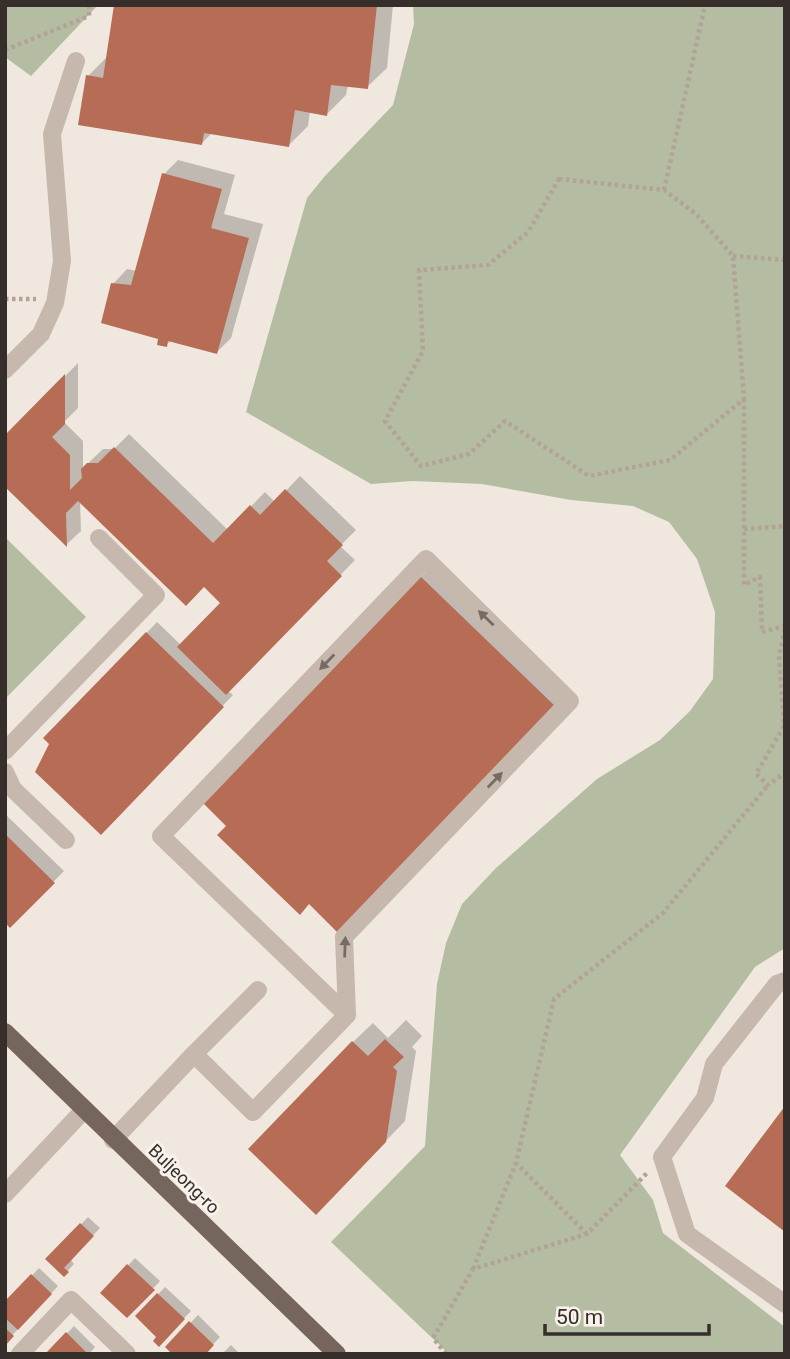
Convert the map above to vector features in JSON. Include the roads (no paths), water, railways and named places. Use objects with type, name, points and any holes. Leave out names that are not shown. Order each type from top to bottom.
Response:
[{"type":"main road","name":"Buljeong-ro","points":[[5,1032],[83,1111],[337,1354]]},
{"type":"street","points":[[5,370],[41,334],[55,303],[62,261],[53,219],[52,134],[76,61]]},
{"type":"street","points":[[5,751],[156,595],[99,538]]},
{"type":"street","points":[[194,1054],[253,1112],[347,1015],[344,937],[570,701],[426,559],[161,836],[347,1015]]},
{"type":"street","points":[[5,772],[13,789],[66,840]]},
{"type":"street","points":[[785,981],[777,985],[714,1064],[705,1098],[663,1157],[687,1234],[785,1304]]},
{"type":"street","points":[[113,1140],[258,990]]},
{"type":"street","points":[[5,1194],[83,1111]]},
{"type":"street","points":[[20,1354],[71,1300],[127,1354]]}]
